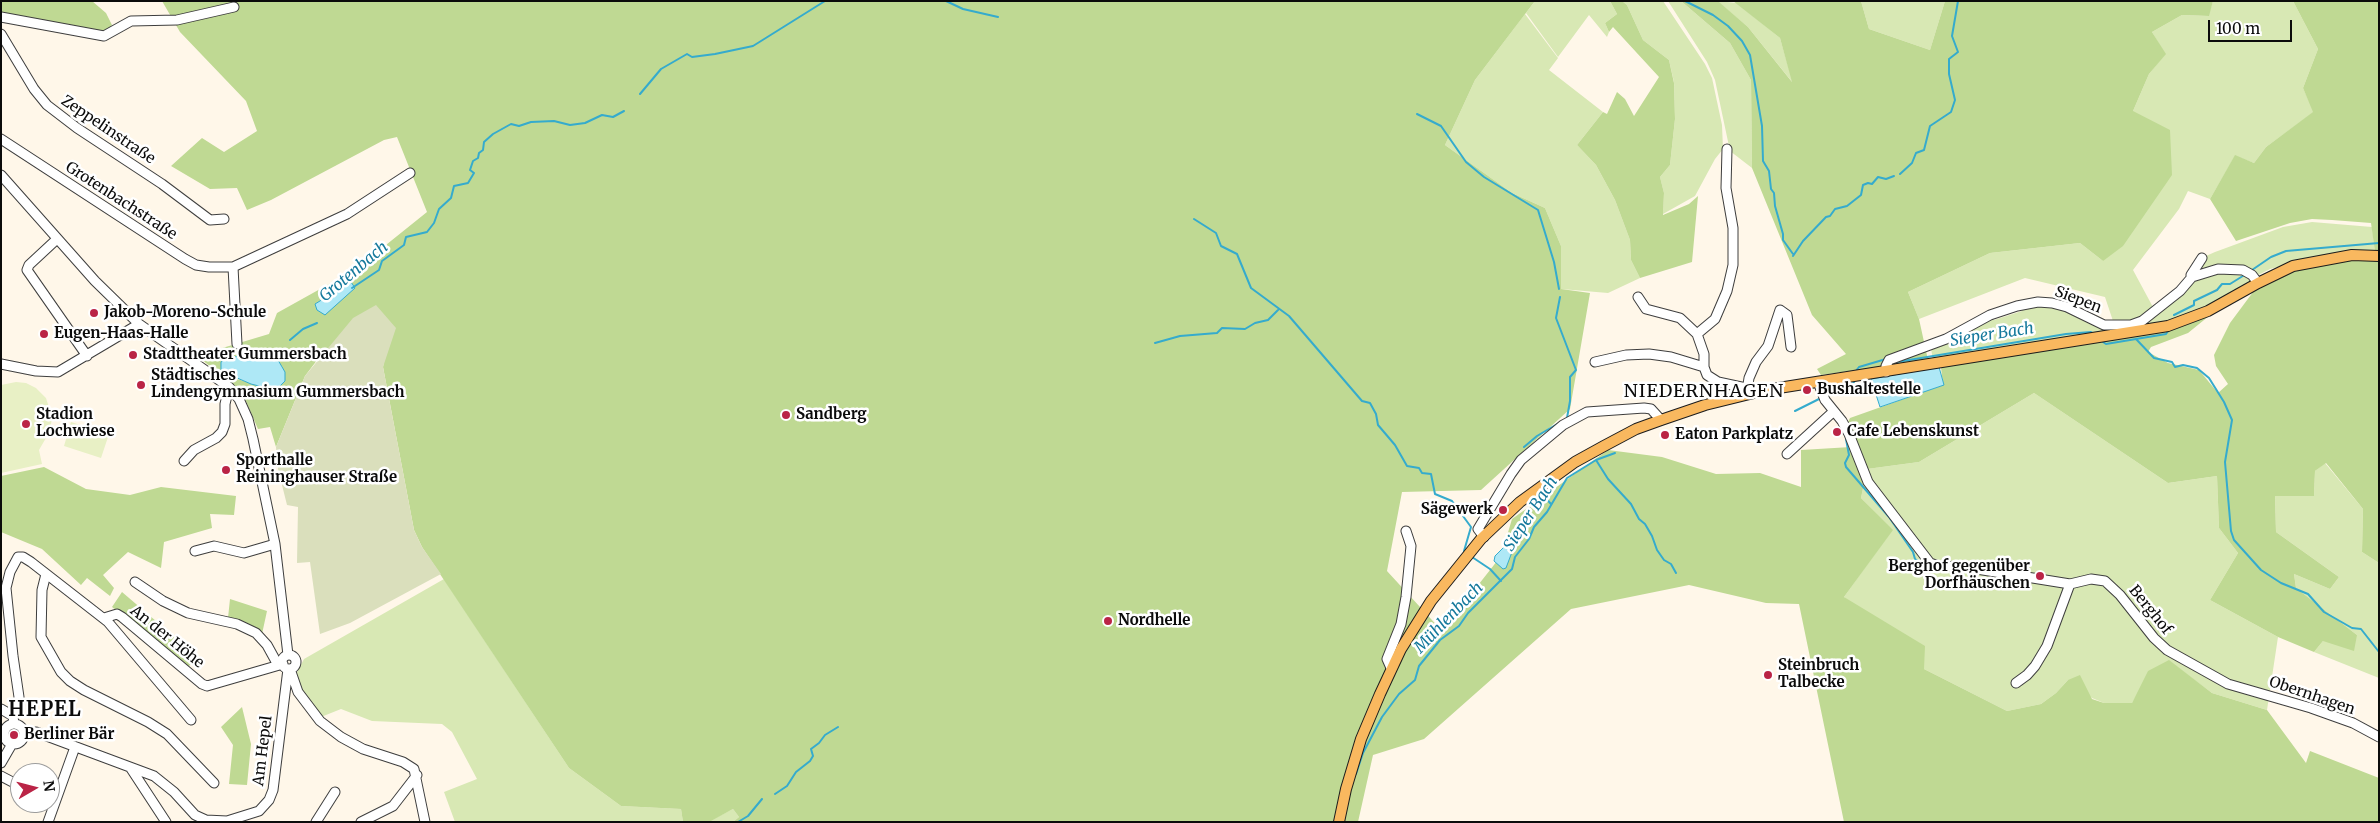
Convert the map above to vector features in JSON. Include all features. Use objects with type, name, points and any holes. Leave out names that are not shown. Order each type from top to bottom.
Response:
[{"type":"main road","points":[[1339,822],[1346,789],[1361,739],[1391,668],[1431,601],[1458,564],[1520,502],[1575,462],[1636,429],[1747,391],[1886,372],[2168,326],[2208,311],[2258,283],[2294,266],[2352,255],[2379,256]]},
{"type":"street","points":[[1,17],[104,36],[131,21],[177,20],[234,7]]},
{"type":"street","name":"Zeppelinstraße","points":[[1,34],[34,89],[47,105],[77,128],[162,184],[210,220],[224,219]]},
{"type":"street","name":"Grotenbachstraße","points":[[1,139],[184,259],[196,265],[209,267],[232,267],[347,214],[410,173]]},
{"type":"street","points":[[1698,334],[1715,319],[1727,291],[1733,265],[1733,228],[1726,188],[1727,149]]},
{"type":"street","points":[[1,175],[95,282],[139,324],[229,387],[239,399],[248,419],[275,544],[288,655],[284,658],[285,667]]},
{"type":"street","points":[[57,239],[28,265],[27,270],[87,356]]},
{"type":"street","points":[[2192,277],[2202,258]]},
{"type":"street","points":[[232,267],[238,344]]},
{"type":"street","name":"Siepen","points":[[1886,372],[1886,366],[1890,360],[1939,342],[1990,315],[2038,302],[2067,307],[2104,325],[2131,325],[2142,321],[2180,291],[2192,277],[2218,269],[2243,270],[2252,275],[2258,283]]},
{"type":"street","points":[[1638,297],[1646,308],[1680,318],[1698,334],[1704,354],[1704,367],[1712,380],[1747,391],[1756,362],[1768,346],[1780,310],[1787,314],[1791,347]]},
{"type":"street","points":[[1,364],[36,371],[58,372],[139,324]]},
{"type":"street","points":[[1595,362],[1626,355],[1649,354],[1671,356],[1704,367]]},
{"type":"street","points":[[1787,454],[1834,411],[1822,395],[1818,382]]},
{"type":"street","points":[[184,461],[194,450],[216,438],[222,432],[225,424],[225,404],[229,387]]},
{"type":"street","points":[[1484,537],[1478,529],[1480,524],[1511,474],[1521,460],[1563,425],[1586,412],[1644,408],[1651,409],[1661,420]]},
{"type":"street","name":"Berghof","points":[[1834,411],[1849,434],[1868,482],[1930,563],[1941,567],[1958,566],[2070,584],[2091,579],[2105,581],[2120,594],[2154,638],[2166,650],[2234,686]]},
{"type":"street","points":[[1391,668],[1387,659],[1401,624],[1406,597],[1410,546],[1406,531]]},
{"type":"street","points":[[195,551],[214,546],[244,552],[275,544]]},
{"type":"street","points":[[1,763],[6,740],[5,730],[13,720],[18,709],[19,697],[7,605],[8,580],[18,557],[23,557],[31,562],[104,618]]},
{"type":"street","points":[[46,574],[42,590],[41,637],[61,672],[70,681],[84,690],[148,722],[166,734],[214,783]]},
{"type":"street","points":[[135,582],[163,602],[188,613],[237,624],[256,633],[285,667],[298,692],[320,720],[341,737],[414,769],[417,775],[420,802],[425,822]]},
{"type":"street","points":[[2016,683],[2035,666],[2047,646],[2070,584]]},
{"type":"street","name":"An der Höhe","points":[[191,720],[104,618],[117,614],[122,617],[202,684],[207,686],[285,667]]},
{"type":"street","name":"Am Hepel","points":[[24,733],[36,732],[154,776],[174,792],[195,815],[206,820],[227,821],[258,811],[269,800],[273,790],[285,667]]},
{"type":"street","name":"Obernhagen","points":[[2234,686],[2311,708],[2353,724],[2379,737]]},
{"type":"street","points":[[1,709],[20,726],[24,733],[21,742],[6,740]]},
{"type":"street","points":[[60,784],[75,747]]},
{"type":"street","points":[[130,767],[166,822]]},
{"type":"street","points":[[363,821],[393,806],[417,775]]},
{"type":"street","points":[[316,822],[334,792]]},
{"type":"green space","points":[[1,1],[92,1],[106,13],[112,25],[106,32],[96,32],[2,12]]},
{"type":"green space","points":[[162,1],[1535,1],[1475,80],[1445,145],[1512,193],[1545,208],[1561,246],[1561,289],[1590,293],[1570,409],[1481,490],[1402,492],[1387,571],[1442,631],[1501,556],[1512,519],[1608,450],[1662,457],[1716,474],[1760,473],[1801,487],[1801,450],[1851,447],[1844,430],[1850,418],[1943,385],[1941,367],[2121,338],[2209,316],[2188,333],[2151,347],[2148,352],[2168,363],[2199,370],[2218,393],[2228,384],[2216,366],[2214,355],[2230,323],[2256,288],[2298,269],[2352,259],[2379,261],[2379,563],[2362,552],[2363,509],[2326,463],[2315,471],[2314,496],[2275,496],[2276,532],[2339,577],[2330,589],[2294,574],[2296,588],[2357,635],[2354,651],[2323,641],[2314,652],[2278,637],[2210,600],[2238,553],[2219,528],[2217,476],[2168,483],[2034,393],[1919,462],[1867,469],[1861,498],[1893,530],[1844,597],[1925,646],[1924,669],[2007,711],[2041,704],[2056,693],[2068,680],[2080,675],[2092,699],[2104,703],[2132,703],[2148,671],[2169,660],[2212,693],[2267,710],[2306,763],[2310,751],[2379,778],[2379,822],[1844,822],[1799,604],[1766,603],[1689,585],[1571,609],[1424,739],[1373,755],[1358,822],[733,822],[739,817],[733,809],[709,822],[683,822],[681,809],[621,806],[569,768],[422,547],[414,530],[383,367],[384,361],[324,351],[305,376],[276,447],[270,427],[258,429],[242,392],[201,359],[219,349],[269,334],[277,313],[356,269],[427,212],[397,137],[384,140],[271,200],[247,210],[237,188],[210,189],[171,166],[202,138],[224,152],[257,131],[246,101],[180,32]],"holes":[[[282,366],[284,381],[271,389],[237,379]]]},
{"type":"green space","points":[[1535,1],[1610,1],[1617,14],[1605,23],[1609,32],[1607,37],[1589,15],[1558,57],[1526,13]]},
{"type":"green space","points":[[1610,1],[1622,1],[1627,5],[1643,40],[1669,60],[1674,83],[1675,119],[1670,165],[1660,177],[1664,193],[1663,215],[1689,204],[1698,196],[1692,262],[1640,278],[1631,260],[1630,240],[1615,200],[1596,165],[1577,145],[1603,112],[1607,114],[1617,92],[1625,99],[1634,116],[1659,77],[1613,27],[1609,32],[1605,23],[1617,14]]},
{"type":"green space","points":[[1622,1],[1663,1],[1705,64],[1712,78],[1722,125],[1723,149],[1715,159],[1695,196],[1663,214],[1664,193],[1660,177],[1670,165],[1675,119],[1674,82],[1669,60],[1643,40],[1627,5]]},
{"type":"green space","points":[[1668,1],[1681,1],[1730,43],[1751,80],[1752,168],[1730,151],[1715,80],[1707,62]]},
{"type":"green space","points":[[1681,1],[1719,2],[1748,27],[1792,82],[1780,38],[1733,1],[1861,1],[1869,29],[1930,50],[1945,1],[2213,1],[2209,16],[2182,15],[2152,32],[2166,54],[2149,74],[2133,111],[2170,130],[2172,175],[2123,246],[2103,261],[2080,243],[1990,253],[1908,292],[1919,319],[1928,360],[1821,375],[1817,369],[1846,354],[1812,315],[1752,168],[1751,80],[1730,43]]},
{"type":"green space","points":[[1717,1],[1737,3],[1780,38],[1793,83],[1748,27]]},
{"type":"green space","points":[[1861,1],[1945,1],[1930,50],[1869,29]]},
{"type":"green space","points":[[2213,1],[2293,1],[2318,49],[2303,88],[2314,112],[2266,147],[2254,163],[2235,156],[2210,199],[2188,191],[2179,209],[2133,270],[2154,309],[2141,320],[2114,324],[2105,297],[2025,278],[1919,319],[1908,292],[1990,253],[2080,243],[2103,261],[2133,111],[2149,74],[2165,54],[2152,32],[2182,15],[2208,16]]},
{"type":"green space","points":[[2293,1],[2379,1],[2379,252],[2375,252],[2371,223],[2332,220],[2312,219],[2290,223],[2236,241],[2210,199],[2235,155],[2254,163],[2266,147],[2313,112],[2303,88],[2318,49]]},
{"type":"green space","points":[[1525,14],[1558,58],[1549,70],[1603,112],[1577,145],[1596,165],[1615,200],[1630,240],[1631,260],[1640,278],[1608,293],[1561,289],[1561,246],[1545,208],[1512,193],[1445,145],[1475,80]]},
{"type":"green space","points":[[2312,222],[2372,227],[2375,252],[2352,250],[2327,254],[2270,269],[2256,276],[2253,274],[2196,272],[2206,256],[2215,252],[2283,227]]},
{"type":"green space","points":[[2218,271],[2243,271],[2249,275],[2250,283],[2207,309],[2167,323],[1933,361],[1931,348],[1992,316],[1994,320],[2022,311],[2021,309],[2047,303],[2102,326],[2130,327],[2192,278]]},
{"type":"green space","points":[[376,305],[396,328],[383,367],[414,530],[422,547],[441,574],[350,623],[320,634],[310,562],[297,563],[298,507],[287,505],[278,469],[276,447],[305,376],[353,318]]},
{"type":"green space","name":"Stadion Lochwiese","points":[[16,382],[26,383],[36,388],[46,398],[52,417],[50,431],[39,450],[42,464],[1,473],[1,385]]},
{"type":"green space","points":[[2034,393],[2168,483],[2217,476],[2219,528],[2238,553],[2210,600],[2278,637],[2267,710],[2212,693],[2169,661],[2139,691],[2132,703],[2104,703],[2092,698],[2068,680],[2056,693],[2041,704],[2007,711],[1924,669],[1844,597],[1892,530],[1861,498],[1867,469],[1919,462]]},
{"type":"green space","points":[[71,422],[109,434],[101,458],[64,446]]},
{"type":"green space","points":[[2325,463],[2363,509],[2362,552],[2379,563],[2379,678],[2314,652],[2323,641],[2357,635],[2296,588],[2294,574],[2330,589],[2339,577],[2276,532],[2275,495],[2314,496],[2315,471]]},
{"type":"green space","points":[[44,467],[86,489],[130,495],[161,487],[236,496],[234,515],[210,514],[212,528],[164,542],[161,568],[128,552],[103,575],[114,588],[110,596],[87,578],[81,585],[42,549],[1,532],[1,476]]},
{"type":"green space","points":[[444,579],[569,768],[621,806],[681,809],[683,822],[455,822],[444,792],[477,779],[452,732],[442,724],[372,721],[341,709],[321,717],[301,691],[296,674],[304,659]]},
{"type":"green space","points":[[122,592],[198,657],[188,667],[112,607]]},
{"type":"green space","points":[[230,599],[267,611],[262,634],[242,621],[228,618]]},
{"type":"green space","points":[[242,707],[251,744],[247,785],[229,784],[233,745],[221,727]]},
{"type":"green space","points":[[733,809],[739,817],[733,822],[707,822]]},
{"type":"water","points":[[351,282],[355,288],[325,315],[317,310],[315,304]]},
{"type":"water","points":[[266,352],[278,360],[285,372],[285,381],[279,387],[271,389],[251,384],[221,371],[221,362],[225,359]]},
{"type":"water","points":[[1939,367],[1944,385],[1880,407],[1871,379]]},
{"type":"water","points":[[1504,547],[1511,549],[1512,552],[1506,568],[1503,569],[1494,561],[1495,556]]},
{"type":"waterway","name":"Grotenbach","points":[[640,94],[661,69],[687,54],[692,57],[753,46],[825,1]]},
{"type":"waterway","name":"Grotenbach","points":[[946,1],[963,9],[998,17]]},
{"type":"waterway","points":[[1685,1],[1713,15],[1728,26],[1742,41],[1750,55],[1762,126],[1763,161],[1769,171],[1771,189],[1774,193],[1783,240],[1793,254]]},
{"type":"waterway","points":[[1900,174],[1912,163],[1916,153],[1924,150],[1930,126],[1951,112],[1955,100],[1949,74],[1949,59],[1958,52],[1952,36],[1958,1]]},
{"type":"waterway","name":"Grotenbach","points":[[352,288],[379,270],[382,261],[404,245],[406,237],[427,232],[434,223],[439,209],[451,198],[454,186],[468,183],[474,173],[470,170],[473,161],[478,158],[479,153],[483,150],[484,142],[493,134],[511,124],[519,126],[531,122],[554,121],[570,125],[585,123],[602,115],[613,117],[624,111]]},
{"type":"waterway","points":[[1417,114],[1441,126],[1466,162],[1484,177],[1538,210],[1554,262],[1559,289]]},
{"type":"waterway","points":[[1793,256],[1803,241],[1826,217],[1830,216],[1835,209],[1847,206],[1861,195],[1863,185],[1872,184],[1878,177],[1886,179],[1894,176]]},
{"type":"waterway","points":[[1194,219],[1216,233],[1221,246],[1237,254],[1251,288],[1289,316],[1362,401],[1370,403],[1376,414],[1378,425],[1395,445],[1407,466],[1419,468],[1422,473],[1431,474],[1435,494],[1452,501],[1471,527],[1464,551]]},
{"type":"waterway","name":"Sieper Bach","points":[[2252,270],[2271,257],[2286,251],[2379,243]]},
{"type":"waterway","name":"Sieper Bach","points":[[2174,315],[2194,305],[2194,301],[2217,290],[2222,284],[2230,284],[2246,274]]},
{"type":"waterway","points":[[1560,297],[1556,318],[1576,370],[1570,377],[1570,401],[1567,418]]},
{"type":"waterway","points":[[1155,343],[1180,336],[1217,333],[1222,328],[1245,329],[1255,323],[1268,320],[1278,310]]},
{"type":"waterway","name":"Grotenbach","points":[[290,340],[303,329],[317,323]]},
{"type":"waterway","name":"Sieper Bach","points":[[2103,342],[2106,344],[2166,334],[2168,331]]},
{"type":"waterway","name":"Sieper Bach","points":[[1897,362],[2066,334],[2091,332],[2094,334]]},
{"type":"waterway","points":[[2136,339],[2154,358],[2172,362],[2175,367],[2183,365],[2197,368],[2209,378],[2224,402],[2232,420],[2225,462],[2231,531],[2234,540],[2261,570],[2281,583],[2308,594],[2324,612],[2352,628],[2361,629],[2379,652]]},
{"type":"waterway","name":"Sieper Bach","points":[[1855,372],[1859,367],[1886,359]]},
{"type":"waterway","name":"Sieper Bach","points":[[1827,396],[1854,382]]},
{"type":"waterway","name":"Sieper Bach","points":[[1795,411],[1819,399]]},
{"type":"waterway","points":[[1524,447],[1537,436],[1559,423]]},
{"type":"waterway","points":[[1846,439],[1849,455],[1845,463],[1846,467],[1889,517],[1913,552],[1915,559],[1930,569]]},
{"type":"waterway","name":"Mühlenbach","points":[[1356,774],[1363,753],[1382,717],[1399,694],[1415,680],[1419,666],[1440,640],[1459,626],[1468,613],[1512,569],[1515,557],[1529,539],[1534,527],[1547,512],[1567,478],[1596,460],[1615,453]]},
{"type":"waterway","points":[[1596,460],[1608,479],[1631,504],[1639,519],[1645,524],[1652,536],[1657,550],[1664,560],[1671,564],[1676,573]]},
{"type":"waterway","points":[[1541,493],[1551,504]]},
{"type":"waterway","points":[[1472,557],[1490,569],[1501,581]]},
{"type":"waterway","points":[[775,794],[787,786],[796,772],[810,761],[813,756],[811,749],[825,735],[838,727]]},
{"type":"waterway","points":[[738,822],[748,816],[762,799]]},
{"type":"place","name":"Jakob-Moreno-Schule","points":[[94,313]]},
{"type":"place","name":"Eugen-Haas-Halle","points":[[44,334]]},
{"type":"place","name":"Stadttheater Gummersbach","points":[[133,355]]},
{"type":"place","name":"Städtisches Lindengymnasium Gummersbach","points":[[141,385]]},
{"type":"place","name":"Bushaltestelle","points":[[1807,390]]},
{"type":"place","name":"Sandberg","points":[[786,415]]},
{"type":"place","name":"Stadion Lochwiese","points":[[26,424]]},
{"type":"place","name":"Cafe Lebenskunst","points":[[1837,432]]},
{"type":"place","name":"Eaton Parkplatz","points":[[1665,435]]},
{"type":"place","name":"Sporthalle Reininghauser Straße","points":[[226,470]]},
{"type":"place","name":"Sägewerk","points":[[1503,510]]},
{"type":"place","name":"Berghof gegenüber Dorfhäuschen","points":[[2040,576]]},
{"type":"place","name":"Nordhelle","points":[[1108,621]]},
{"type":"place","name":"Steinbruch Talbecke","points":[[1768,675]]},
{"type":"place","name":"Berliner Bär","points":[[14,735]]},
{"type":"district","name":"NIEDERNHAGEN","points":[[1704,392]]},
{"type":"district","name":"HEPEL","points":[[45,710]]}]
